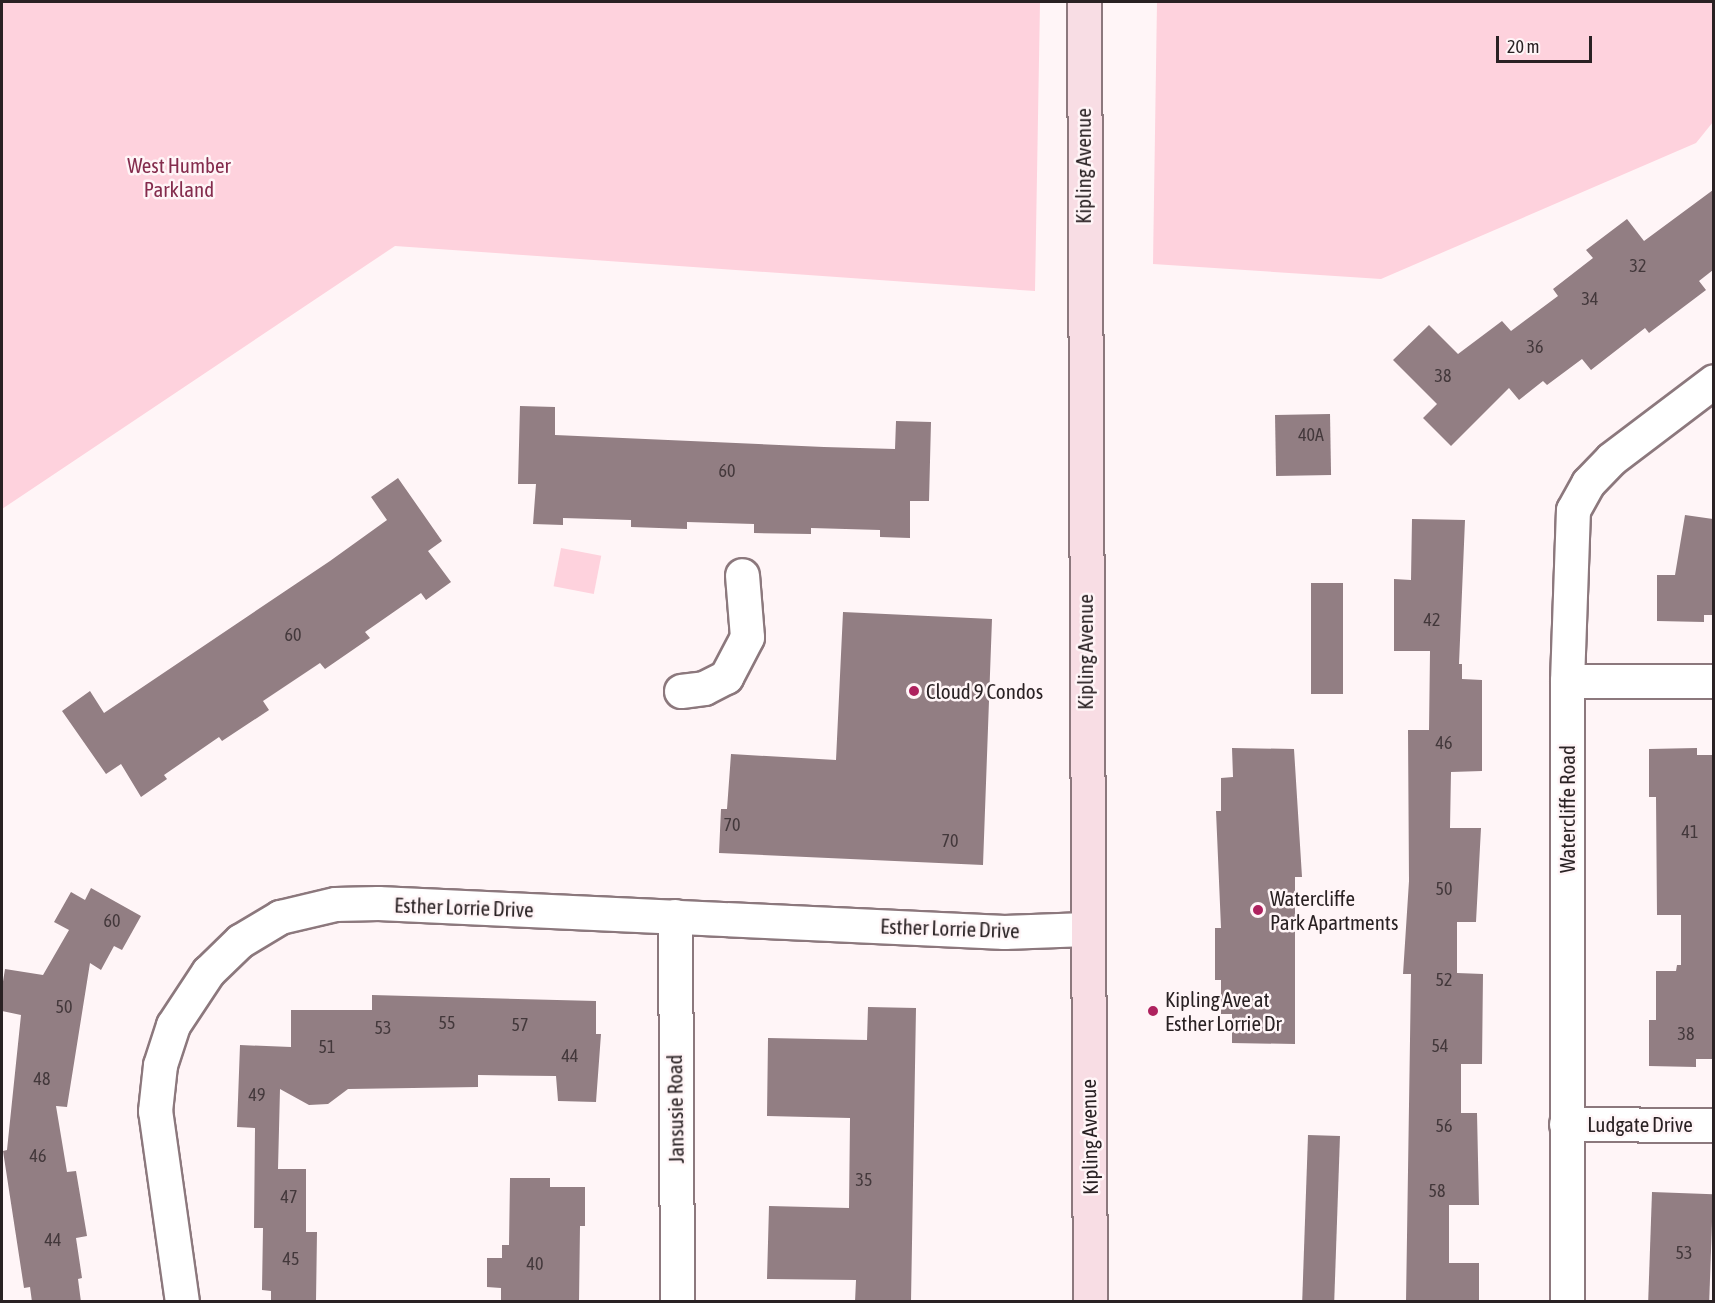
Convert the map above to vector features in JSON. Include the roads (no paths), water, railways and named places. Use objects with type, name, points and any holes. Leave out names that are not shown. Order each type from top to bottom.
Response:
[{"type":"main road","name":"Kipling Avenue","points":[[1084,2],[1086,929],[1090,1302]]},
{"type":"street","name":"Watercliffe Road","points":[[1567,1302],[1567,681],[1573,510],[1588,483],[1611,459],[1713,381]]},
{"type":"street","points":[[681,691],[704,688],[726,677],[747,637],[742,575]]},
{"type":"street","points":[[1567,681],[1713,681]]},
{"type":"street","name":"Esther Lorrie Drive","points":[[182,1302],[155,1111],[160,1065],[183,1006],[208,972],[240,941],[280,917],[335,904],[675,916],[1004,932],[1086,929]]},
{"type":"street","name":"Jansusie Road","points":[[675,916],[677,1302]]},
{"type":"street","name":"Ludgate Drive","points":[[1566,1124],[1713,1125]]},
{"type":"place","name":"Cloud 9 Condos","points":[[914,691]]},
{"type":"place","name":"Watercliffe Park Apartments","points":[[1258,910]]},
{"type":"place","name":"Kipling Ave at Esther Lorrie Dr","points":[[1153,1011]]},
{"type":"park label","name":"West Humber Parkland","points":[[179,177]]}]
